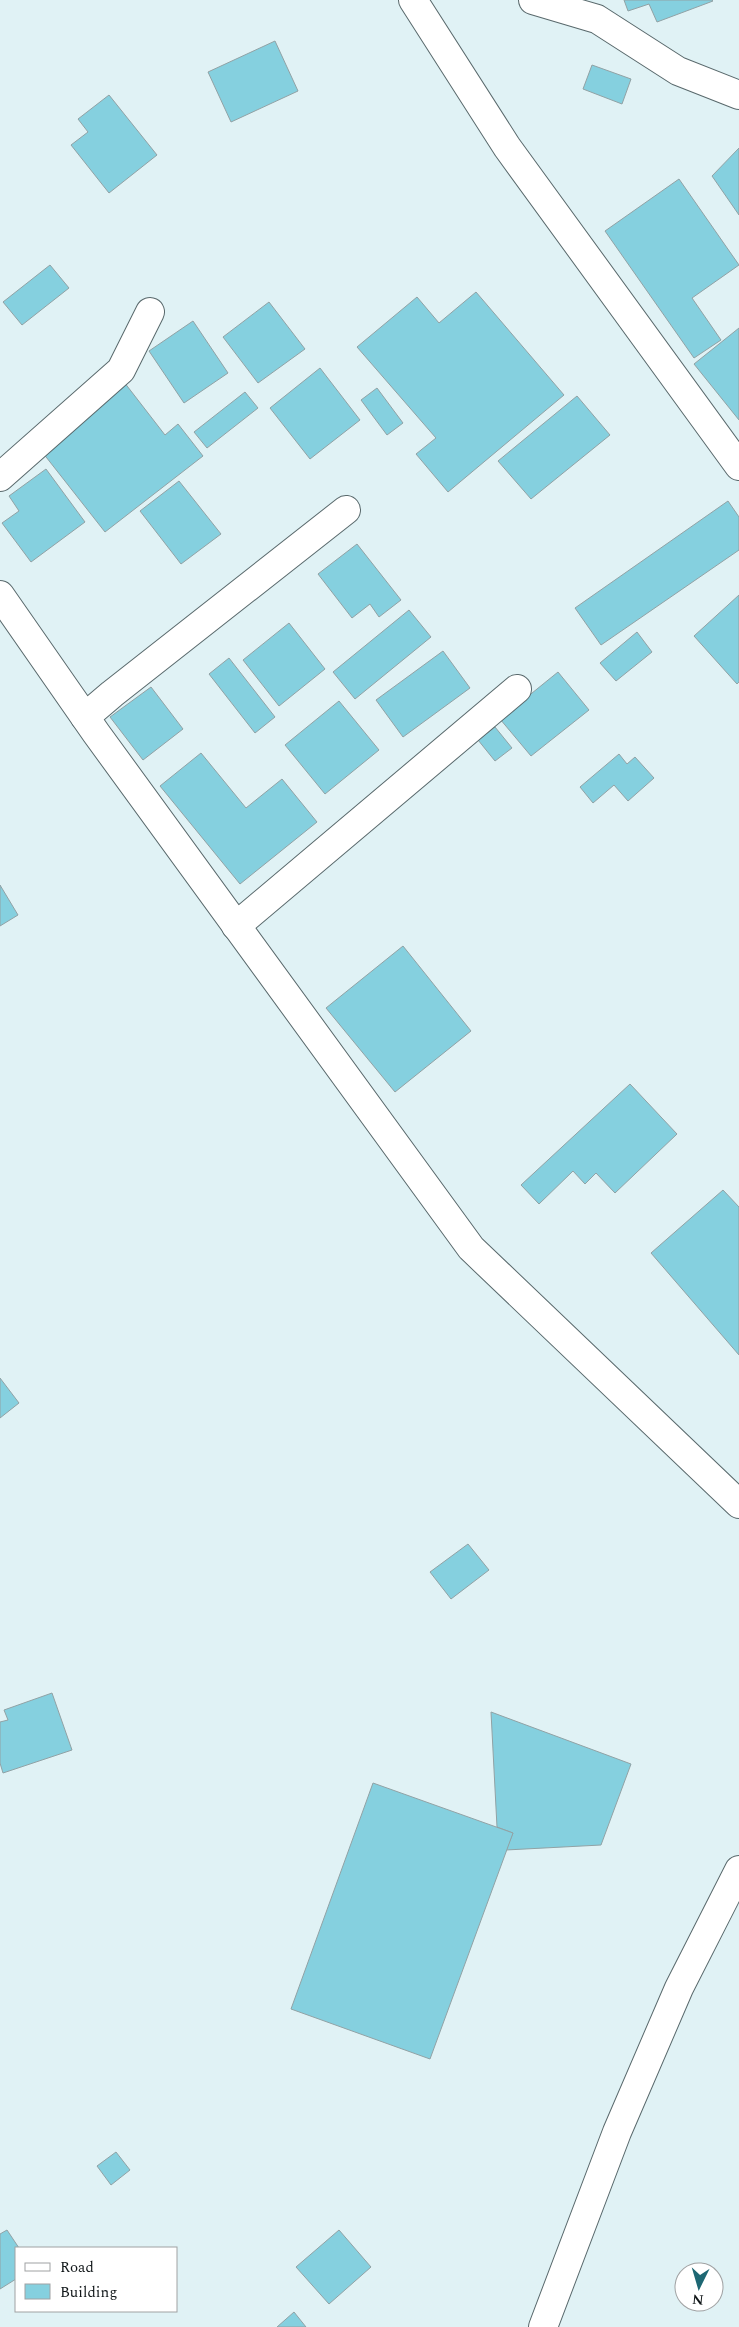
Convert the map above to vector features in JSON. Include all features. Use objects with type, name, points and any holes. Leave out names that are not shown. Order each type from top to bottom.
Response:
[{"type":"street","points":[[413,0],[508,147],[739,466]]},
{"type":"street","points":[[533,0],[597,19],[678,70],[739,94]]},
{"type":"street","points":[[0,477],[121,370],[150,312]]},
{"type":"street","points":[[86,717],[112,694],[346,510]]},
{"type":"street","points":[[0,595],[236,926],[471,1248],[739,1504]]},
{"type":"street","points":[[236,926],[517,689]]},
{"type":"street","points":[[542,2327],[616,2132],[678,1988],[739,1870]]},
{"type":"building","points":[[624,0],[713,1],[657,22],[649,4],[628,11]]},
{"type":"building","points":[[275,41],[298,91],[231,122],[208,72]]},
{"type":"building","points":[[592,65],[631,79],[622,104],[583,89]]},
{"type":"building","points":[[109,95],[157,155],[109,193],[71,145],[88,132],[78,119]]},
{"type":"building","points":[[739,148],[739,215],[712,176]]},
{"type":"building","points":[[679,179],[739,265],[692,298],[721,340],[694,358],[605,231]]},
{"type":"building","points":[[50,265],[69,288],[22,325],[3,302]]},
{"type":"building","points":[[476,292],[564,395],[448,492],[416,454],[436,438],[357,347],[417,297],[439,323]]},
{"type":"building","points":[[269,302],[305,349],[258,383],[223,337]]},
{"type":"building","points":[[193,321],[228,373],[184,403],[149,351]]},
{"type":"building","points":[[739,328],[739,420],[694,364]]},
{"type":"building","points":[[320,368],[360,420],[310,459],[270,408]]},
{"type":"building","points":[[124,382],[165,435],[178,424],[203,456],[105,532],[39,448]]},
{"type":"building","points":[[377,388],[403,423],[387,435],[361,400]]},
{"type":"building","points":[[245,392],[258,408],[207,448],[194,432]]},
{"type":"building","points":[[577,396],[610,435],[531,499],[498,461]]},
{"type":"building","points":[[46,469],[85,522],[31,562],[2,523],[19,511],[9,496]]},
{"type":"building","points":[[179,481],[221,534],[181,564],[140,511]]},
{"type":"building","points":[[728,501],[739,517],[739,550],[601,645],[575,608]]},
{"type":"building","points":[[357,544],[401,600],[379,617],[370,604],[352,618],[318,574]]},
{"type":"building","points":[[739,595],[739,682],[737,684],[694,636]]},
{"type":"building","points":[[409,610],[431,637],[355,699],[333,672]]},
{"type":"building","points":[[289,623],[325,669],[279,706],[243,660]]},
{"type":"building","points":[[637,632],[652,652],[616,681],[600,663]]},
{"type":"building","points":[[443,651],[470,688],[403,737],[376,700]]},
{"type":"building","points":[[229,658],[275,717],[255,733],[209,674]]},
{"type":"building","points":[[558,672],[589,710],[531,756],[500,719]]},
{"type":"building","points":[[151,687],[183,729],[143,760],[110,717]]},
{"type":"building","points":[[339,701],[379,750],[325,794],[285,745]]},
{"type":"building","points":[[495,727],[512,748],[495,761],[478,740]]},
{"type":"building","points":[[201,753],[246,808],[282,779],[317,822],[240,884],[160,786]]},
{"type":"building","points":[[619,754],[627,764],[635,757],[654,778],[628,801],[614,785],[593,803],[580,787]]},
{"type":"building","points":[[0,885],[18,915],[0,926]]},
{"type":"building","points":[[403,946],[471,1031],[395,1092],[326,1008]]},
{"type":"building","points":[[630,1084],[677,1134],[615,1193],[596,1173],[585,1184],[573,1171],[539,1204],[521,1185]]},
{"type":"building","points":[[723,1190],[739,1207],[739,1355],[651,1253]]},
{"type":"building","points":[[0,1378],[19,1403],[0,1418]]},
{"type":"building","points":[[468,1544],[489,1570],[451,1599],[430,1572]]},
{"type":"building","points":[[52,1693],[72,1750],[3,1773],[0,1763],[0,1722],[8,1720],[4,1710]]},
{"type":"building","points":[[491,1712],[631,1764],[601,1845],[506,1850],[513,1833],[497,1827]]},
{"type":"building","points":[[373,1783],[513,1833],[430,2059],[291,2009]]},
{"type":"building","points":[[116,2152],[130,2170],[111,2185],[97,2166]]},
{"type":"building","points":[[7,2230],[18,2247],[15,2247],[15,2280],[0,2289],[0,2234]]},
{"type":"building","points":[[339,2230],[371,2267],[329,2304],[296,2267]]},
{"type":"building","points":[[294,2312],[306,2327],[277,2327]]}]
